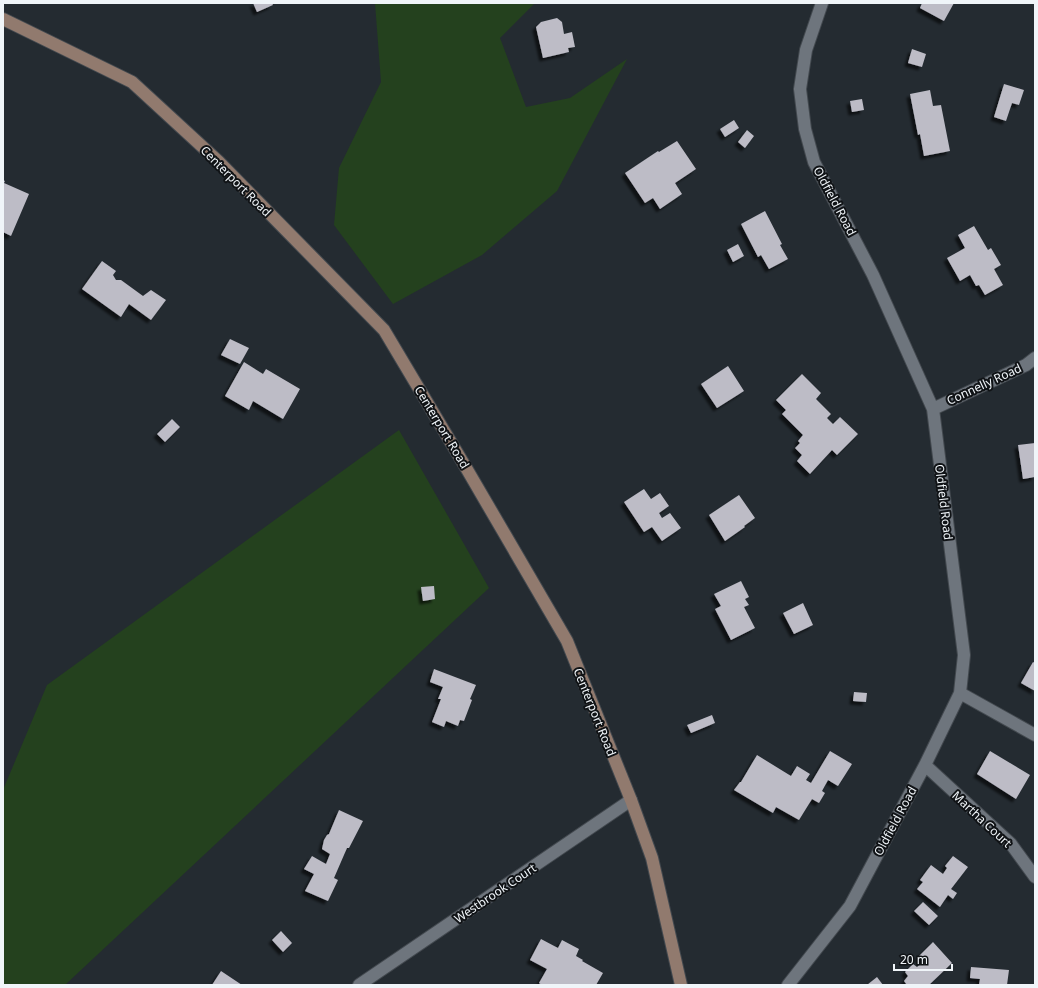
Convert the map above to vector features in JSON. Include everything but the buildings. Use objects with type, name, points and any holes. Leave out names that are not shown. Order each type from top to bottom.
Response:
[{"type":"main road","name":"Centerport Road","points":[[3,19],[132,82],[219,162],[384,330],[567,641],[631,800],[652,858],[681,985]]},
{"type":"street","name":"Oldfield Road","points":[[788,985],[850,906],[925,765],[960,693],[964,655],[932,409],[873,275],[814,162],[805,129],[800,89],[806,50],[822,3]]},
{"type":"street","name":"Connelly Road","points":[[932,409],[1026,365],[1035,358]]},
{"type":"street","points":[[960,693],[1035,735]]},
{"type":"street","name":"Martha Court","points":[[925,765],[1011,844],[1035,877]]},
{"type":"street","name":"Westbrook Court","points":[[359,985],[631,800]]},
{"type":"green space","points":[[375,3],[535,3],[500,38],[526,107],[570,98],[627,59],[557,191],[482,255],[393,304],[334,225],[339,168],[381,82]]},
{"type":"green space","points":[[399,430],[489,588],[65,985],[3,985],[3,790],[47,685]]}]
